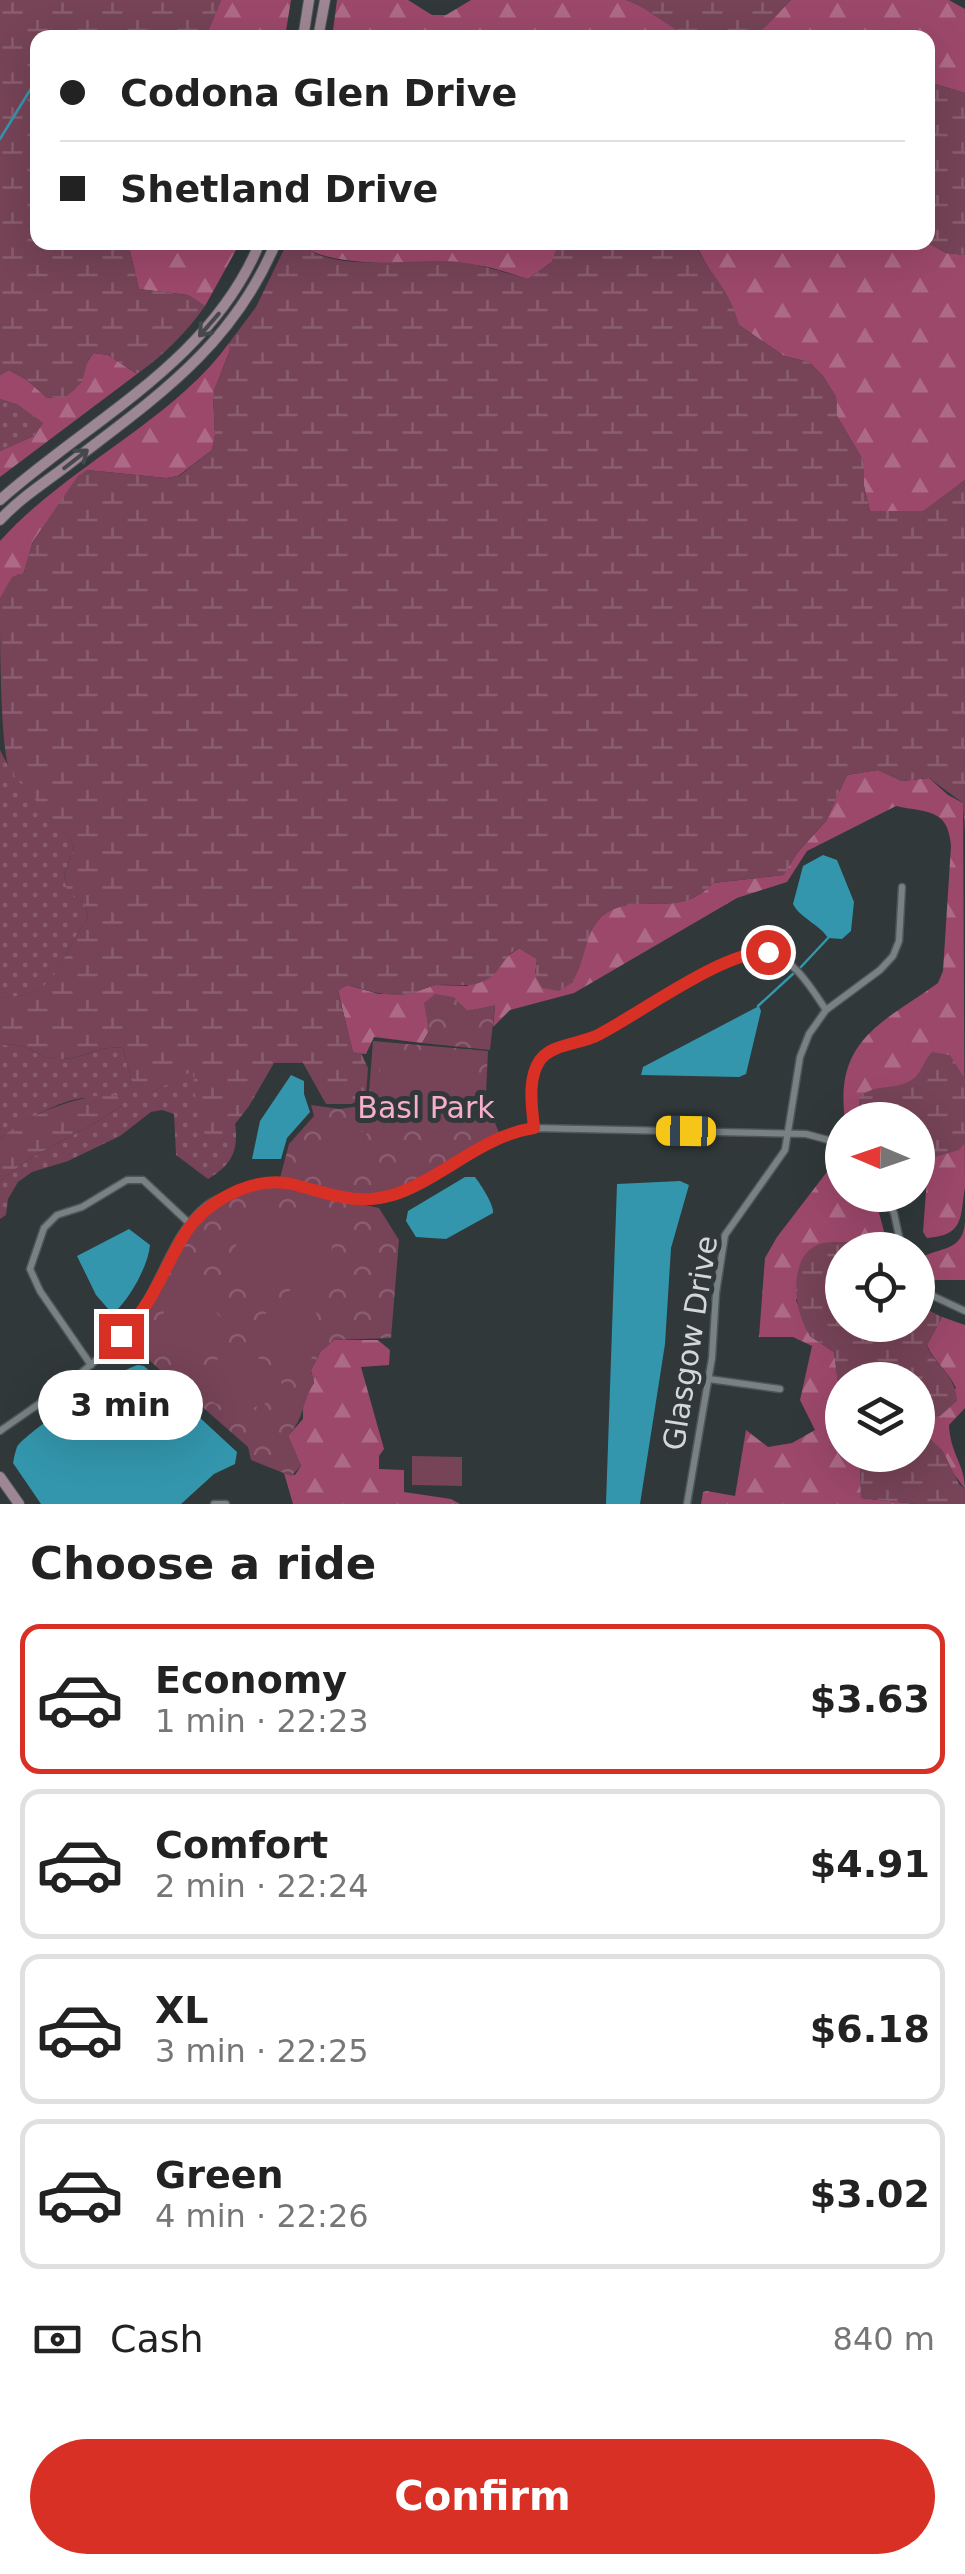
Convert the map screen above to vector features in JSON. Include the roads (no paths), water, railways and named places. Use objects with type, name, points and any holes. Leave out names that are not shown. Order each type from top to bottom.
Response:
[{"type":"main road","points":[[304,30],[309,0]]},
{"type":"main road","points":[[319,30],[325,0]]},
{"type":"main road","points":[[0,500],[180,356],[213,324],[249,270],[257,250]]},
{"type":"main road","points":[[0,520],[207,352],[234,320],[272,250]]},
{"type":"main road","points":[[0,1478],[20,1504]]},
{"type":"street","name":"Glasgow Drive","points":[[687,1504],[709,1379],[725,1234],[785,1150],[800,1057],[809,1034],[826,1010],[893,956],[899,941],[902,888]]},
{"type":"street","points":[[534,1128],[532,1086],[537,1064],[546,1054],[616,1026],[738,956],[768,952],[785,960],[826,1010]]},
{"type":"street","points":[[0,1431],[107,1354],[152,1295],[190,1224],[208,1205],[256,1183],[280,1182],[342,1199],[370,1200],[400,1192],[498,1138],[534,1128],[790,1133],[825,1140]]},
{"type":"street","points":[[91,1366],[30,1269],[44,1228],[57,1214],[82,1207],[127,1180],[143,1180],[190,1224]]},
{"type":"street","points":[[935,1297],[965,1311]]},
{"type":"street","points":[[709,1379],[780,1390]]},
{"type":"street","points":[[214,1504],[226,1504]]},
{"type":"water","points":[[823,855],[837,860],[854,902],[851,931],[842,939],[828,938],[793,904],[803,866]]},
{"type":"water","points":[[759,1006],[746,1074],[641,1075],[643,1067]]},
{"type":"water","points":[[291,1075],[304,1081],[310,1112],[287,1138],[281,1159],[252,1159],[260,1121]]},
{"type":"water","points":[[465,1177],[475,1177],[493,1213],[446,1239],[416,1237],[406,1221],[408,1211]]},
{"type":"water","points":[[680,1181],[689,1185],[671,1248],[665,1344],[640,1504],[606,1504],[617,1184]]},
{"type":"water","points":[[129,1229],[150,1245],[149,1253],[127,1297],[116,1311],[110,1311],[96,1295],[77,1256]]},
{"type":"water","points":[[138,1365],[144,1366],[237,1452],[235,1464],[214,1474],[181,1504],[41,1504],[13,1463],[17,1447],[74,1402]]},
{"type":"waterway","points":[[0,139],[30,90]]},
{"type":"waterway","points":[[800,968],[828,938]]},
{"type":"waterway","points":[[758,1006],[794,973]]},
{"type":"park label","name":"Basl Park","points":[[426,1107]]}]
